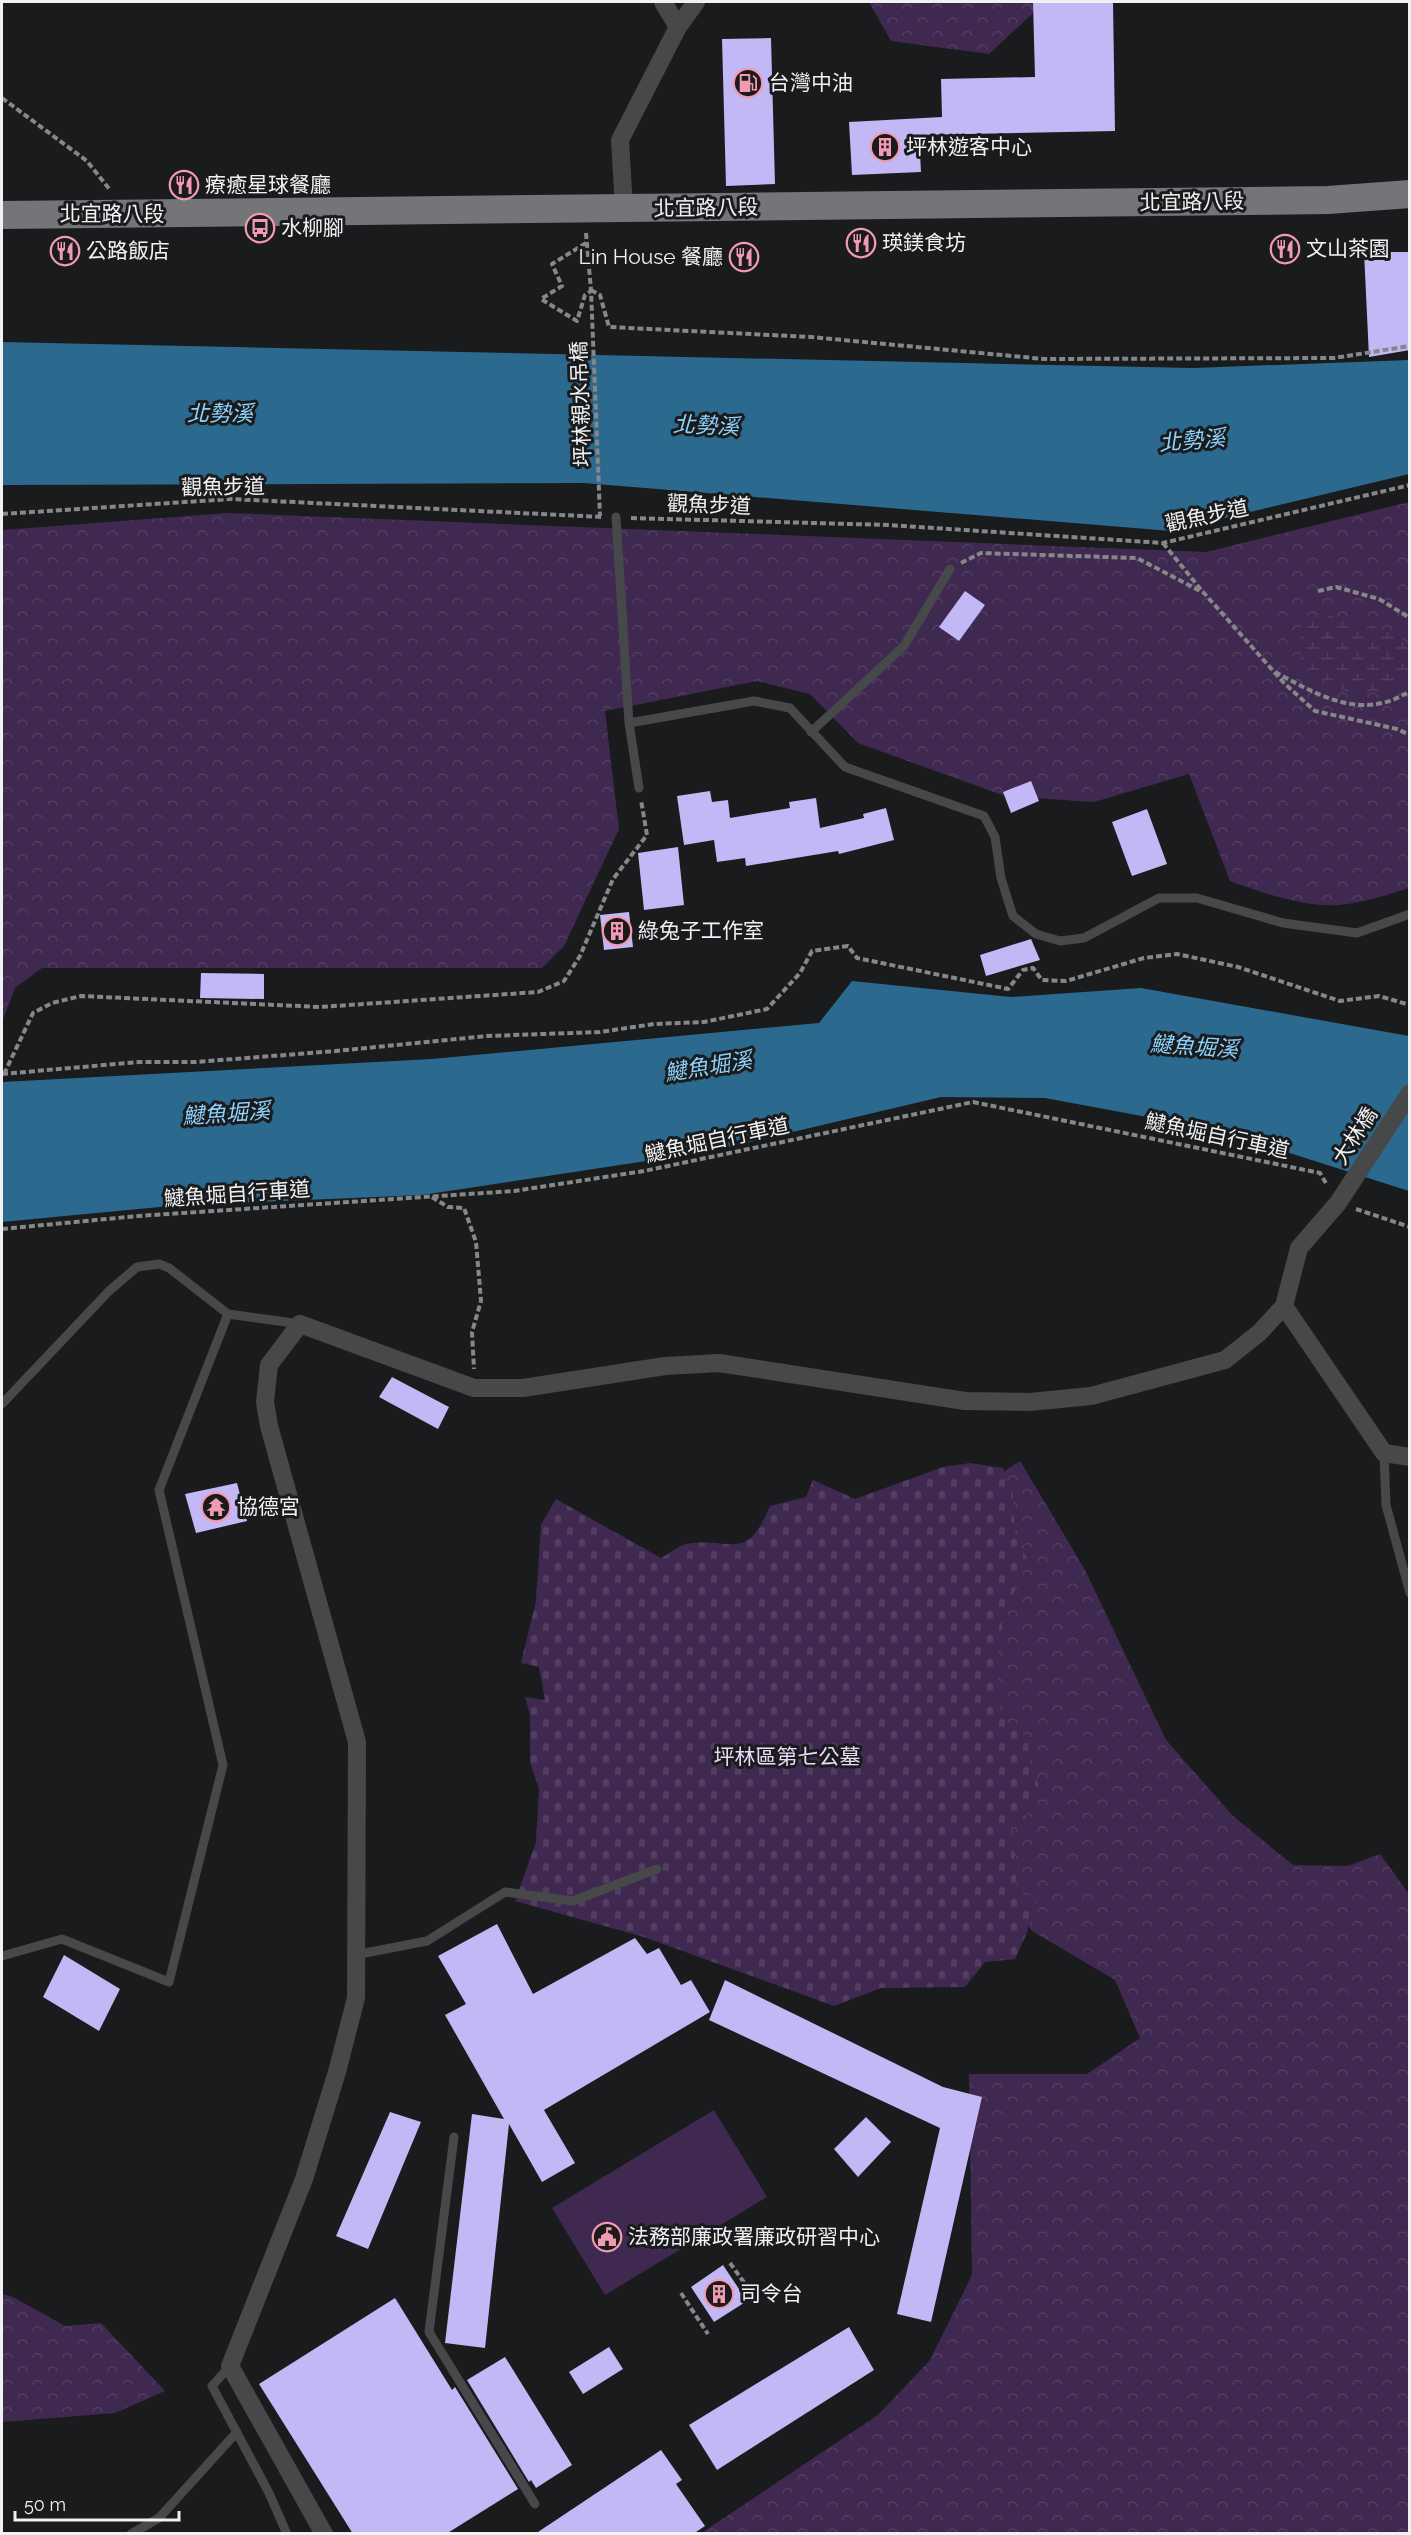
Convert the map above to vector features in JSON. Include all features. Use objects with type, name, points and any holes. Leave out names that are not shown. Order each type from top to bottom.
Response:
[{"type":"main road","name":"北宜路八段","points":[[2,215],[585,208],[624,210],[1328,200],[1410,194]]},
{"type":"street","points":[[663,2],[678,27]]},
{"type":"street","points":[[624,210],[620,140],[678,27],[696,2]]},
{"type":"street","name":"大林橋","points":[[1284,1306],[1299,1248],[1338,1203],[1410,1092]]},
{"type":"street","points":[[324,2534],[230,2366],[304,2179],[338,2072],[356,1998],[357,1742],[265,1402],[269,1365],[300,1324],[474,1388],[523,1388],[665,1366],[719,1364],[965,1401],[1030,1402],[1091,1396],[1225,1360],[1259,1333],[1284,1306],[1384,1453],[1410,1457]]},
{"type":"lane","points":[[616,517],[628,723],[639,788]]},
{"type":"lane","points":[[811,732],[904,646],[950,569]]},
{"type":"lane","points":[[628,723],[754,700],[790,708],[845,767],[984,816],[995,837],[1001,878],[1013,916],[1036,934],[1060,942],[1084,938],[1159,898],[1197,898],[1282,923],[1357,933],[1410,914]]},
{"type":"lane","points":[[2,1404],[109,1291],[136,1267],[159,1264],[169,1268],[228,1314],[300,1324]]},
{"type":"lane","points":[[2,1956],[62,1939],[169,1982],[223,1765],[159,1491],[228,1314]]},
{"type":"lane","points":[[1384,1453],[1386,1505],[1410,1593]]},
{"type":"lane","points":[[355,1955],[427,1941],[505,1892],[573,1901],[657,1869]]},
{"type":"lane","points":[[454,2137],[429,2332],[535,2504]]},
{"type":"lane","points":[[230,2366],[212,2386],[287,2534]]},
{"type":"lane","points":[[131,2534],[159,2518],[237,2432]]},
{"type":"path","points":[[2,98],[87,161],[130,214]]},
{"type":"path","name":"坪林親水吊橋","points":[[585,208],[591,290],[600,517]]},
{"type":"path","points":[[586,243],[552,264],[562,286],[541,299],[577,321],[585,295],[591,290],[600,295],[609,327],[811,337],[1044,359],[1334,358],[1410,346]]},
{"type":"path","name":"觀魚步道","points":[[2,514],[231,499],[600,517],[888,525],[1163,543],[1410,485]]},
{"type":"path","points":[[1163,543],[1272,670],[1315,711],[1397,729],[1410,735]]},
{"type":"path","points":[[950,569],[981,553],[1137,558],[1204,593]]},
{"type":"path","points":[[1318,591],[1336,587],[1379,599],[1410,618]]},
{"type":"path","points":[[1272,670],[1341,704],[1372,705],[1410,690]]},
{"type":"path","points":[[3,1074],[33,1013],[52,1003],[81,996],[320,1008],[538,992],[564,981],[580,956],[613,879],[647,835],[639,788]]},
{"type":"path","points":[[3,1074],[139,1062],[196,1062],[488,1036],[600,1032],[654,1024],[704,1023],[767,1010],[800,973],[812,951],[848,946],[857,958],[1008,989],[1023,970],[1033,968],[1042,980],[1066,981],[1144,958],[1178,954],[1238,967],[1340,1001],[1380,996],[1410,1005]]},
{"type":"path","name":"𩻸魚堀自行車道","points":[[2,1229],[138,1216],[514,1191],[644,1171],[974,1102],[1320,1173],[1338,1203]]},
{"type":"path","points":[[432,1197],[448,1208],[464,1208],[476,1242],[480,1301],[472,1332],[474,1388]]},
{"type":"path","points":[[1338,1203],[1410,1227]]},
{"type":"path","points":[[730,2263],[756,2300]]},
{"type":"path","points":[[681,2293],[708,2334]]},
{"type":"green space","points":[[869,2],[1045,2],[989,54],[891,41]]},
{"type":"green space","points":[[1409,502],[1409,888],[1338,905],[1298,902],[1255,890],[1230,881],[1189,774],[1094,802],[1005,796],[858,743],[810,694],[757,681],[605,711],[619,829],[564,946],[542,968],[42,968],[15,988],[2,1022],[2,530],[228,513],[1206,552]]},
{"type":"green space","points":[[1330,616],[1379,628],[1406,641],[1409,660],[1405,673],[1382,692],[1356,694],[1330,686],[1301,662],[1301,626]]},
{"type":"green space","points":[[1020,1461],[1084,1568],[1166,1740],[1233,1816],[1293,1865],[1347,1866],[1380,1854],[1409,1894],[1409,2533],[700,2534],[878,2415],[930,2360],[972,2275],[969,2074],[1087,2074],[1140,2038],[1115,1980],[1032,1931],[972,1847],[991,1480]]},
{"type":"green space","name":"坪林區第七公墓","points":[[970,1463],[1003,1468],[1013,1496],[1015,1537],[1028,1560],[1002,1624],[998,1664],[1001,1717],[1027,1738],[1031,1766],[1041,1792],[1025,1818],[1012,1830],[1017,1890],[1037,1898],[1026,1935],[1015,1959],[985,1962],[965,1987],[881,1988],[834,2006],[644,1937],[515,1901],[536,1842],[539,1789],[530,1762],[530,1715],[525,1697],[545,1700],[539,1667],[521,1663],[536,1601],[541,1525],[556,1499],[661,1558],[686,1544],[745,1542],[753,1536],[770,1506],[806,1497],[813,1480],[855,1499],[943,1467]]},
{"type":"green space","points":[[714,2110],[767,2197],[605,2295],[552,2208]]},
{"type":"green space","points":[[2,2294],[13,2297],[65,2326],[101,2323],[165,2391],[115,2413],[2,2422]]},
{"type":"water","name":"北勢溪","points":[[2,342],[1193,368],[1409,360],[1409,474],[1171,531],[584,483],[2,485]]},
{"type":"water","name":"𩻸魚堀溪","points":[[852,981],[1011,997],[1141,988],[1409,1036],[1409,1191],[1217,1130],[1045,1098],[941,1097],[712,1151],[422,1195],[170,1206],[2,1222],[2,1082],[432,1059],[819,1023]]},
{"type":"building","points":[[1033,2],[1113,2],[1115,131],[919,135],[921,172],[852,175],[849,122],[942,117],[941,79],[1035,77]]},
{"type":"building","name":"台灣中油","points":[[771,38],[775,184],[726,186],[722,39]]},
{"type":"building","points":[[1364,252],[1410,252],[1410,350],[1369,357]]},
{"type":"building","points":[[965,591],[985,605],[959,641],[939,627]]},
{"type":"building","points":[[1031,781],[1039,801],[1011,813],[1003,792]]},
{"type":"building","points":[[710,791],[712,802],[728,800],[730,818],[790,808],[789,802],[816,798],[820,828],[864,818],[863,814],[886,808],[894,840],[839,854],[838,851],[746,866],[745,858],[717,862],[714,840],[684,845],[677,796]]},
{"type":"building","points":[[1147,809],[1167,864],[1132,876],[1112,822]]},
{"type":"building","points":[[678,847],[684,905],[644,910],[638,853]]},
{"type":"building","name":"綠兔子工作室","points":[[629,912],[633,947],[604,950],[600,915]]},
{"type":"building","points":[[1031,939],[1040,960],[986,976],[980,955]]},
{"type":"building","points":[[201,973],[264,974],[264,999],[200,998]]},
{"type":"building","points":[[392,1377],[449,1407],[438,1429],[379,1397]]},
{"type":"building","name":"協德宮","points":[[237,1483],[247,1521],[196,1533],[185,1494]]},
{"type":"building","points":[[497,1924],[533,1994],[635,1938],[647,1954],[659,1948],[681,1985],[691,1980],[710,2012],[544,2110],[575,2163],[542,2182],[509,2124],[485,2348],[445,2343],[472,2114],[504,2119],[445,2015],[466,2004],[438,1956]]},
{"type":"building","points":[[64,1955],[120,1989],[99,2031],[43,1997]]},
{"type":"building","points":[[725,1980],[943,2087],[982,2097],[931,2322],[897,2314],[940,2128],[709,2020]]},
{"type":"building","points":[[390,2112],[421,2122],[368,2249],[336,2236]]},
{"type":"building","points":[[866,2117],[891,2142],[858,2177],[834,2149]]},
{"type":"building","name":"司令台","points":[[723,2265],[747,2301],[714,2322],[691,2287]]},
{"type":"building","points":[[395,2298],[452,2390],[455,2387],[518,2489],[446,2534],[353,2534],[259,2384]]},
{"type":"building","points":[[849,2327],[874,2370],[717,2470],[689,2425]]},
{"type":"building","points":[[609,2347],[623,2369],[583,2394],[569,2372]]},
{"type":"building","points":[[505,2357],[572,2465],[536,2488],[531,2480],[529,2482],[467,2380]]},
{"type":"building","points":[[661,2450],[682,2480],[676,2484],[705,2526],[693,2534],[535,2534]]},
{"type":"place","name":"台灣中油","points":[[748,83]]},
{"type":"place","name":"坪林遊客中心","points":[[885,147]]},
{"type":"place","name":"療癒星球餐廳","points":[[184,185]]},
{"type":"place","name":"水柳腳","points":[[260,228]]},
{"type":"place","name":"瑛鎂食坊","points":[[861,243]]},
{"type":"place","name":"文山茶園","points":[[1285,249]]},
{"type":"place","name":"公路飯店","points":[[65,251]]},
{"type":"place","name":"Lin House 餐廳","points":[[744,257]]},
{"type":"place","name":"綠兔子工作室","points":[[617,931]]},
{"type":"place","name":"協德宮","points":[[216,1507]]},
{"type":"place","name":"法務部廉政署廉政研習中心","points":[[607,2237]]},
{"type":"place","name":"司令台","points":[[719,2294]]}]
